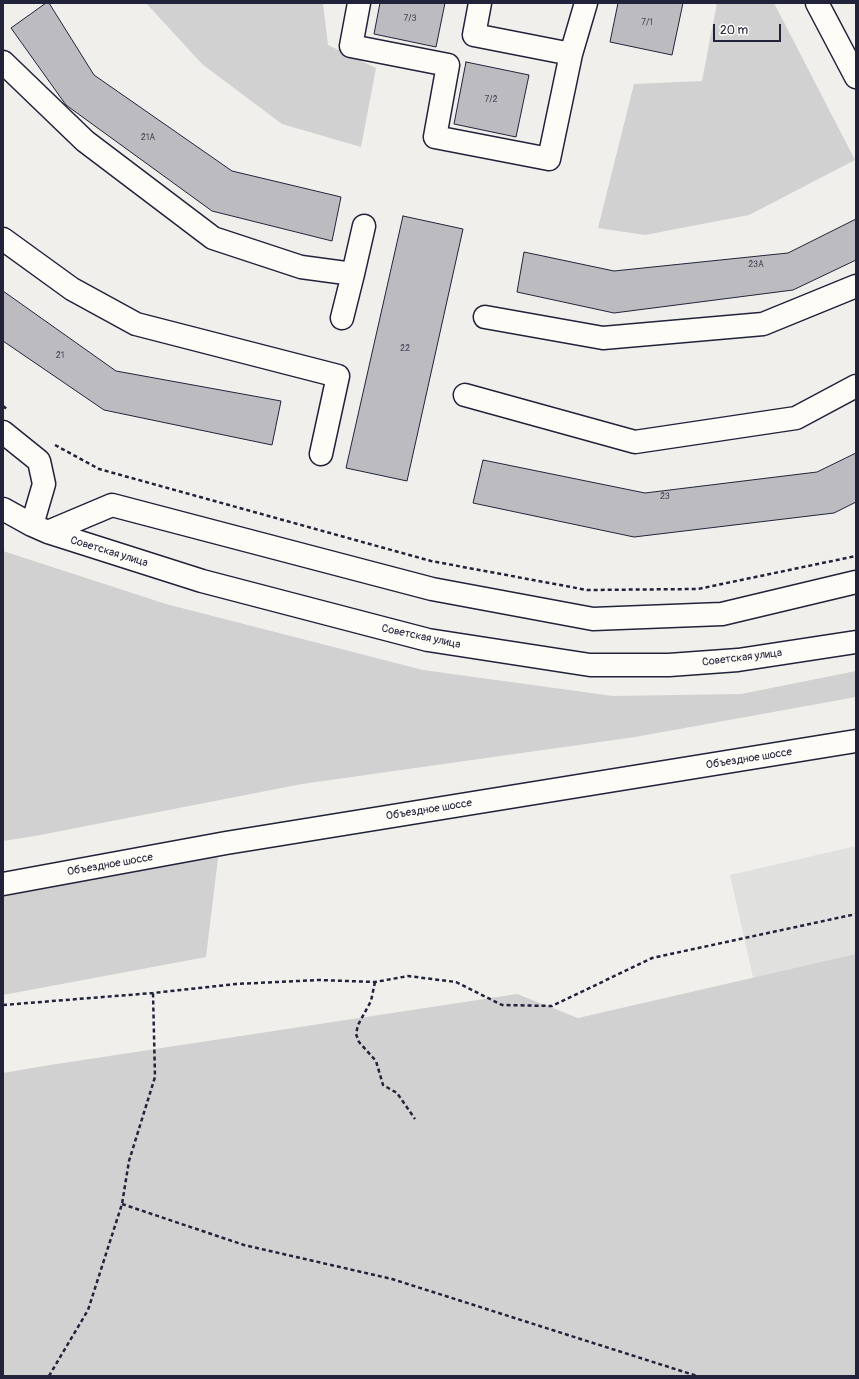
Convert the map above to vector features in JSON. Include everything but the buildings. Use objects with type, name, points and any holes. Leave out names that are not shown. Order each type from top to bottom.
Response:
[{"type":"street","points":[[359,3],[351,46],[448,65],[435,137],[549,159],[571,54],[586,3]]},
{"type":"street","points":[[480,3],[474,35],[571,54]]},
{"type":"street","points":[[817,3],[856,77]]},
{"type":"street","points":[[3,62],[85,141],[213,238],[301,267],[353,274]]},
{"type":"street","points":[[342,318],[364,226]]},
{"type":"street","points":[[3,239],[72,289],[136,324],[338,376],[321,454]]},
{"type":"street","points":[[485,317],[604,338],[763,324],[856,286]]},
{"type":"street","points":[[465,394],[635,442],[796,418],[856,386]]},
{"type":"street","points":[[3,432],[39,461],[44,484],[40,529],[112,505],[432,589],[593,619],[722,614],[856,582]]},
{"type":"street","name":"Советская улица","points":[[3,509],[40,529],[202,581],[428,640],[590,665],[669,666],[738,660],[856,642]]},
{"type":"street","name":"Объездное шоссе","points":[[3,884],[226,843],[856,741]]},
{"type":"path","points":[[3,406],[9,410]]},
{"type":"path","points":[[51,443],[99,469],[416,557],[439,563],[587,590],[698,589],[856,556]]},
{"type":"path","points":[[3,1005],[153,993],[236,984],[312,980],[374,982],[408,976],[456,982],[502,1005],[552,1006],[652,958],[856,914]]},
{"type":"path","points":[[374,982],[371,1001],[358,1025],[356,1034],[359,1042],[376,1061],[383,1085],[397,1093],[415,1119]]},
{"type":"path","points":[[50,1376],[88,1310],[122,1204],[130,1160],[154,1077],[153,993]]},
{"type":"path","points":[[122,1204],[244,1245],[392,1279],[697,1376]]},
{"type":"shaded area","points":[[146,3],[323,3],[328,45],[376,68],[361,147],[282,124],[202,64]]},
{"type":"shaded area","points":[[717,3],[774,3],[855,160],[749,215],[645,235],[598,228],[634,84],[702,81]]},
{"type":"shaded area","points":[[3,551],[166,604],[423,670],[613,696],[741,694],[856,671],[856,697],[635,737],[302,784],[3,841]]},
{"type":"shaded area","points":[[856,846],[856,962],[755,986],[730,875]]},
{"type":"shaded area","points":[[219,850],[206,957],[3,995],[3,889]]},
{"type":"shaded area","points":[[856,954],[856,1376],[3,1376],[3,1073],[517,994],[578,1018]]}]
